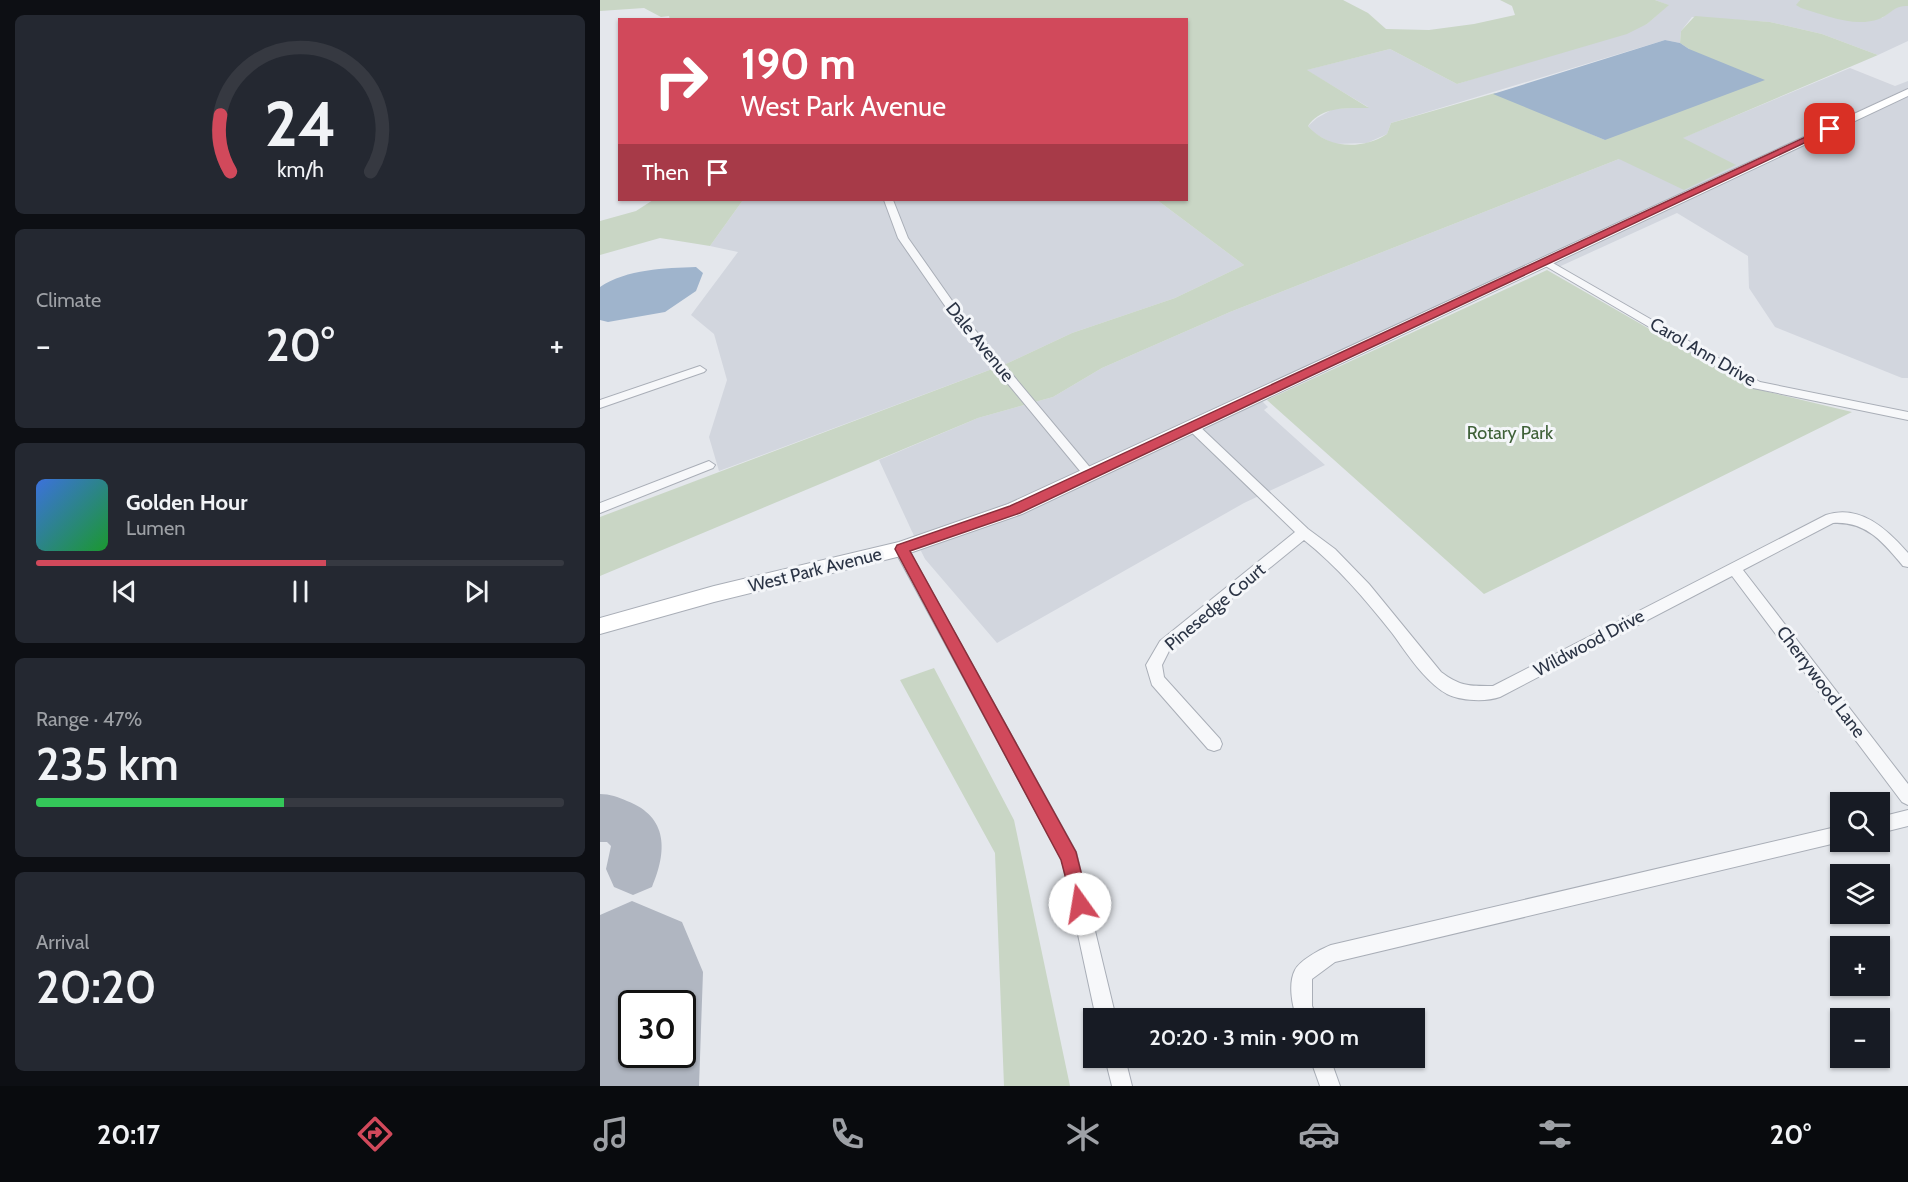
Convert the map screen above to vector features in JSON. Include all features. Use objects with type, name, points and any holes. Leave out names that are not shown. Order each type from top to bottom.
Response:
[{"type":"street","name":"West Park Avenue","points":[[600,627],[714,594],[902,549],[1015,509],[1193,428],[1908,92]]},
{"type":"street","name":"Dale Avenue","points":[[888,201],[903,238],[956,314],[1089,474]]},
{"type":"street","name":"Carol Ann Drive","points":[[1546,262],[1757,385],[1908,416]]},
{"type":"street","points":[[600,404],[700,370]]},
{"type":"street","name":"Wildwood Drive","points":[[1193,428],[1303,531],[1330,553],[1364,588],[1436,677],[1452,688],[1470,693],[1495,692],[1831,518],[1843,516],[1861,520],[1878,529],[1908,562]]},
{"type":"street","points":[[600,508],[710,465]]},
{"type":"street","name":"Pinesedge Court","points":[[1214,744],[1157,680],[1154,665],[1165,645],[1290,545],[1303,531]]},
{"type":"street","points":[[902,549],[1070,858],[1104,1008]]},
{"type":"street","name":"Cherrywood Lane","points":[[1733,567],[1908,797]]},
{"type":"street","points":[[1890,822],[1908,818]]},
{"type":"street","points":[[1303,1008],[1304,974],[1331,954],[1830,836]]},
{"type":"street","points":[[1118,1068],[1122,1086]]},
{"type":"street","points":[[1324,1068],[1330,1086]]},
{"type":"shaded area","points":[[1655,0],[1800,0],[1797,5],[1882,18],[1898,6],[1908,6],[1908,41],[1878,55],[1822,34],[1770,22],[1692,17],[1681,31],[1680,43],[1665,40],[1391,123],[1387,134],[1367,143],[1333,144],[1314,133],[1308,126],[1333,109],[1368,107],[1306,70],[1390,49],[1457,84],[1647,24],[1668,5]]},
{"type":"shaded area","points":[[1850,68],[1895,86],[1908,81],[1908,88],[1012,504],[915,538],[879,460],[978,418],[1053,397],[1102,368],[1230,312],[1619,159],[1682,138]]},
{"type":"shaded area","points":[[1908,96],[1908,378],[1902,378],[1775,327],[1749,288],[1748,256],[1677,213],[1552,270],[1544,267]]},
{"type":"shaded area","points":[[742,201],[1158,201],[1244,265],[1175,298],[1072,333],[1008,363],[719,471],[709,437],[727,380],[714,334],[691,315],[738,252],[710,246]]},
{"type":"shaded area","points":[[1262,401],[1268,407],[1264,410],[1325,465],[1244,503],[997,643],[925,559],[920,549],[1093,479]]},
{"type":"green space","points":[[600,0],[1343,0],[1368,13],[1386,29],[1429,30],[1474,24],[1515,15],[1512,6],[1500,0],[1655,0],[1669,5],[1647,24],[1627,34],[1457,84],[1390,49],[1307,70],[1369,108],[1344,108],[1327,112],[1313,119],[1308,126],[1325,139],[1346,145],[1367,143],[1377,139],[1387,134],[1391,123],[1495,93],[1605,140],[1689,49],[1680,43],[1681,31],[1695,16],[1770,22],[1822,34],[1878,55],[1683,138],[1736,165],[1684,190],[1619,159],[1230,312],[1102,368],[1053,397],[978,418],[600,576],[600,517],[1008,363],[1072,333],[1175,298],[1244,265],[1158,201],[1188,201],[1188,18],[670,18],[669,16],[661,17],[644,8],[600,11]]},
{"type":"green space","points":[[1800,0],[1908,0],[1908,6],[1895,9],[1879,19],[1860,22],[1840,20],[1801,8],[1796,5]]},
{"type":"green space","points":[[651,201],[742,201],[710,246],[660,238],[600,255],[600,221],[636,211]]},
{"type":"green space","name":"Rotary Park","points":[[1547,270],[1752,388],[1852,412],[1484,594],[1267,400]]},
{"type":"green space","points":[[934,668],[1014,820],[1070,1086],[1004,1086],[995,853],[900,680]]},
{"type":"water","points":[[1665,40],[1680,43],[1689,49],[1765,80],[1605,140],[1493,94]]},
{"type":"water","points":[[696,267],[703,273],[696,291],[665,312],[608,322],[600,320],[600,287],[634,273]]},
{"type":"taxiway","points":[[600,818],[621,823],[634,834],[637,846],[633,869]]},
{"type":"runway","points":[[623,1086],[632,972]]},
{"type":"route","points":[[1080,904],[1070,858],[902,549],[1015,509],[1193,428],[1830,129]]}]
